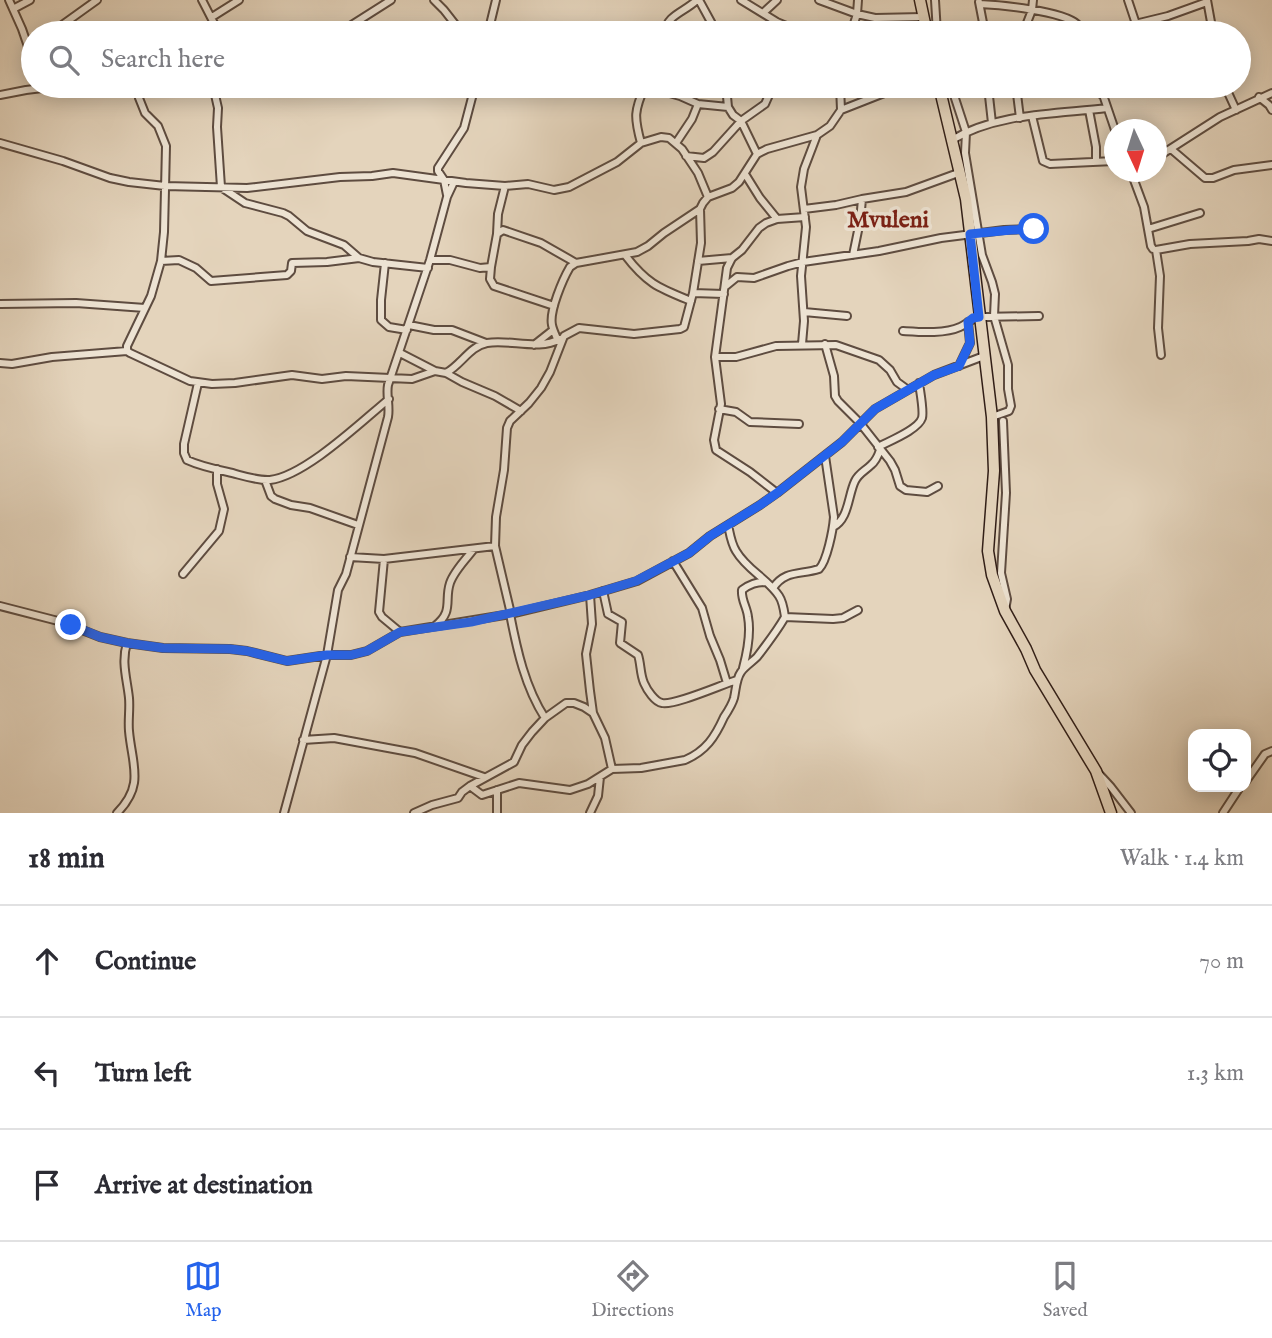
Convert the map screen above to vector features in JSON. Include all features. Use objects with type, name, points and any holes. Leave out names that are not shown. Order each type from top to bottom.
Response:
[{"type":"main road","points":[[920,0],[924,21]]},
{"type":"main road","points":[[942,98],[970,200],[984,356],[998,418],[988,551],[992,575],[1005,611],[1035,670],[1096,771],[1111,813]]},
{"type":"street","points":[[9,0],[21,26]]},
{"type":"street","points":[[13,9],[30,0]]},
{"type":"street","points":[[68,21],[97,0]]},
{"type":"street","points":[[202,0],[214,21]]},
{"type":"street","points":[[212,17],[239,0]]},
{"type":"street","points":[[358,21],[391,0]]},
{"type":"street","points":[[434,0],[453,21]]},
{"type":"street","points":[[491,21],[496,0]]},
{"type":"street","points":[[668,21],[698,0],[710,21]]},
{"type":"street","points":[[741,0],[775,21]]},
{"type":"street","points":[[762,13],[776,0]]},
{"type":"street","points":[[819,0],[857,14],[884,19],[923,18]]},
{"type":"street","points":[[855,21],[858,0]]},
{"type":"street","points":[[935,0],[936,21]]},
{"type":"street","points":[[1028,21],[1033,0]]},
{"type":"street","points":[[1129,0],[1134,21]]},
{"type":"street","points":[[1147,21],[1207,1],[1211,21]]},
{"type":"street","points":[[983,21],[979,2],[1032,10],[1070,21]]},
{"type":"street","points":[[0,95],[21,91]]},
{"type":"street","points":[[1167,152],[1204,127],[1259,97],[1272,93]]},
{"type":"street","points":[[1259,97],[1272,110]]},
{"type":"street","points":[[127,351],[157,279],[164,232],[166,146],[158,126],[145,113],[139,98]]},
{"type":"street","points":[[216,98],[221,187]]},
{"type":"street","points":[[447,197],[444,180],[438,168],[464,128],[472,98]]},
{"type":"street","points":[[640,98],[635,118],[641,143]]},
{"type":"street","points":[[686,98],[698,104],[728,107]]},
{"type":"street","points":[[727,98],[728,107],[741,121],[757,154]]},
{"type":"street","points":[[686,156],[708,156],[741,121],[765,104],[768,98]]},
{"type":"street","points":[[840,98],[841,110]]},
{"type":"street","points":[[385,263],[381,320],[389,327],[452,330],[486,343],[534,345],[561,338],[579,328],[634,334],[680,329],[686,323],[693,293],[701,234],[700,209],[703,203],[709,197],[732,188],[739,182],[757,154],[817,135],[830,126],[841,110],[872,98]]},
{"type":"street","points":[[955,98],[965,132],[970,200]]},
{"type":"street","points":[[989,98],[992,123]]},
{"type":"street","points":[[1018,98],[1020,118]]},
{"type":"street","points":[[1103,98],[1111,119]]},
{"type":"street","points":[[1231,98],[1236,110]]},
{"type":"street","points":[[676,144],[698,104]]},
{"type":"street","points":[[952,140],[965,132],[992,123],[1107,108]]},
{"type":"street","points":[[1089,110],[1096,162]]},
{"type":"street","points":[[1032,116],[1044,160],[1050,164],[1104,162]]},
{"type":"street","points":[[802,344],[804,312],[801,276],[806,236],[801,187],[804,169],[817,135]]},
{"type":"street","points":[[0,143],[110,178],[166,186],[256,187],[387,173],[505,186],[528,184],[554,190],[569,187],[617,162],[641,143],[661,137],[676,144],[686,156],[698,173],[709,197]]},
{"type":"street","points":[[1171,149],[1205,178],[1213,178],[1234,170],[1272,165]]},
{"type":"street","points":[[777,493],[716,450],[714,440],[720,393],[715,357],[727,268],[732,258],[759,228],[777,219],[862,199],[906,192],[961,172]]},
{"type":"street","points":[[745,174],[777,219]]},
{"type":"street","points":[[284,813],[327,655],[338,590],[346,574],[388,417],[387,390],[454,182]]},
{"type":"street","points":[[1135,182],[1153,250],[1190,244],[1248,242],[1259,239],[1272,241]]},
{"type":"street","points":[[505,186],[498,214],[499,230],[490,279],[494,286],[554,306]]},
{"type":"street","points":[[221,187],[244,203],[289,216],[307,232],[344,245],[359,258]]},
{"type":"street","points":[[853,255],[862,199]]},
{"type":"street","points":[[561,338],[553,330],[554,306],[570,267],[637,252],[700,209]]},
{"type":"street","points":[[1148,229],[1200,213]]},
{"type":"street","points":[[726,286],[737,277],[754,278],[803,262],[974,234],[1034,229]]},
{"type":"street","points":[[499,230],[541,243],[576,264]]},
{"type":"street","points":[[974,234],[992,282],[995,294],[994,316],[1008,365],[1011,407],[998,418]]},
{"type":"street","points":[[1156,250],[1160,276],[1158,328],[1161,355]]},
{"type":"street","points":[[625,255],[650,283],[691,301]]},
{"type":"street","points":[[161,261],[179,260],[196,268],[208,280],[213,281],[287,275],[291,271],[292,263],[296,262],[359,258],[428,268]]},
{"type":"street","points":[[698,261],[732,258]]},
{"type":"street","points":[[430,260],[450,260],[480,268],[491,267]]},
{"type":"street","points":[[717,260],[727,268]]},
{"type":"street","points":[[693,293],[724,294]]},
{"type":"street","points":[[0,303],[76,303],[145,308]]},
{"type":"street","points":[[804,312],[847,316]]},
{"type":"street","points":[[903,331],[952,330],[979,317],[1039,316]]},
{"type":"street","points":[[959,366],[970,343],[968,322]]},
{"type":"street","points":[[534,345],[553,330]]},
{"type":"street","points":[[545,718],[522,667],[495,547],[496,517],[504,470],[507,428],[545,380],[561,338]]},
{"type":"street","points":[[446,373],[477,347],[486,343]]},
{"type":"street","points":[[825,344],[834,376],[835,396],[860,423],[895,470],[903,489],[927,492],[938,486]]},
{"type":"street","points":[[715,357],[736,356],[776,346],[844,346],[879,360],[890,370],[897,382],[908,390]]},
{"type":"street","points":[[0,363],[12,364],[52,357],[127,351],[145,362],[198,383],[212,384],[292,375],[322,379],[346,376],[412,379],[435,371]]},
{"type":"street","points":[[400,353],[521,411]]},
{"type":"street","points":[[0,606],[127,643],[163,648],[230,649],[287,661],[327,655],[351,655],[367,651],[400,632],[511,614],[590,595],[636,581],[689,553],[710,536],[777,493],[825,456],[875,409],[934,375],[984,356]]},
{"type":"street","points":[[198,383],[184,453],[187,460],[265,480],[293,474],[353,430],[389,399]]},
{"type":"street","points":[[833,527],[840,522],[855,480],[862,471],[872,465],[879,449],[920,421],[922,414],[919,383]]},
{"type":"street","points":[[719,409],[736,412],[750,422],[799,424]]},
{"type":"street","points":[[773,588],[786,575],[814,571],[823,566],[834,517],[825,456]]},
{"type":"street","points":[[183,574],[219,531],[224,509],[217,484],[217,469]]},
{"type":"street","points":[[265,480],[271,496],[275,499],[358,525]]},
{"type":"street","points":[[728,525],[736,551],[780,597],[785,617],[755,660],[742,670]]},
{"type":"street","points":[[350,557],[384,559],[495,547]]},
{"type":"street","points":[[431,628],[443,619],[449,603],[450,583],[474,549]]},
{"type":"street","points":[[384,559],[379,612],[400,632]]},
{"type":"street","points":[[673,561],[702,608],[727,683]]},
{"type":"street","points":[[470,786],[482,795],[519,783],[570,790],[579,788],[612,769],[641,768],[685,760],[701,751],[717,732],[733,701],[742,670],[750,627],[742,590],[756,582],[766,582]]},
{"type":"street","points":[[603,591],[608,614],[622,622],[620,643],[638,656],[644,684],[661,703],[698,695],[737,680]]},
{"type":"street","points":[[590,595],[592,624],[586,654],[593,713],[605,738],[612,769]]},
{"type":"street","points":[[785,617],[833,619],[843,618],[858,610]]},
{"type":"street","points":[[117,813],[132,793],[136,771],[130,745],[130,701],[123,660],[127,643]]},
{"type":"street","points":[[414,813],[458,797],[484,777],[514,762],[522,745],[545,718],[566,703],[584,707],[593,713]]},
{"type":"street","points":[[303,740],[334,738],[415,753],[484,777]]},
{"type":"street","points":[[1251,773],[1265,754],[1272,751]]},
{"type":"street","points":[[1096,771],[1131,813]]},
{"type":"street","points":[[590,813],[598,796],[600,777]]},
{"type":"street","points":[[497,790],[497,813]]},
{"type":"street","points":[[1223,813],[1237,792]]},
{"type":"district","name":"Mvuleni","points":[[888,220]]},
{"type":"route","points":[[71,625],[100,637],[127,643],[163,648],[230,649],[287,661],[327,655],[351,655],[367,651],[400,632],[511,614],[636,581],[689,553],[710,536],[760,505],[842,442],[875,409],[934,375],[959,366],[969,349],[968,322],[979,317],[970,234],[1034,229]]}]
